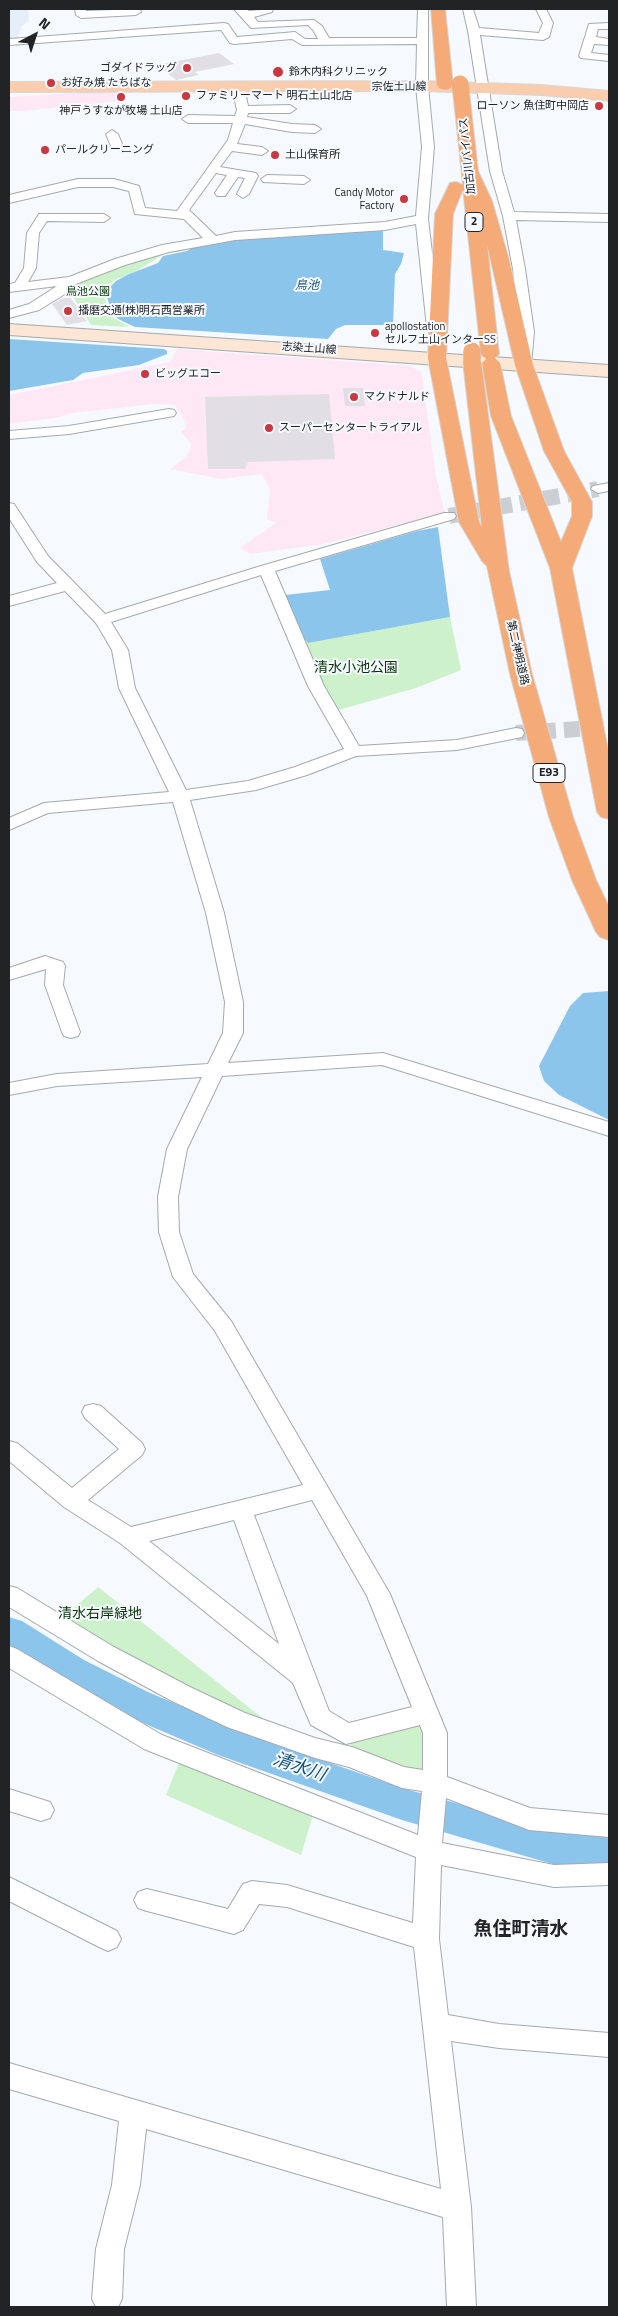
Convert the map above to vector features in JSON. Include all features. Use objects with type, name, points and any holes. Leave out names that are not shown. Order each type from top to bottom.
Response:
[{"type":"highway","name":"加古川バイパス","points":[[438,9],[471,173],[482,362]]},
{"type":"highway","name":"加古川バイパス","points":[[452,9],[456,187],[464,274]]},
{"type":"highway","points":[[471,173],[483,201],[500,260],[524,365],[554,451],[582,502],[582,516],[561,568]]},
{"type":"highway","points":[[456,187],[444,214],[437,358],[469,522],[498,571]]},
{"type":"highway","points":[[470,332],[561,568],[609,812]]},
{"type":"highway","name":"第二神明道路","points":[[482,362],[498,571],[521,674],[561,817],[584,880],[609,932]]},
{"type":"main road","name":"宗佐土山線","points":[[9,87],[422,86],[609,96]]},
{"type":"main road","name":"志染土山線","points":[[9,329],[609,371]]},
{"type":"street","points":[[80,9],[81,15],[136,12],[136,9]]},
{"type":"street","points":[[423,9],[422,86],[428,147],[422,219],[437,358]]},
{"type":"street","points":[[468,9],[474,31],[496,171],[510,216],[519,269],[528,332],[524,365]]},
{"type":"street","points":[[474,31],[543,37],[548,23],[541,9]]},
{"type":"street","points":[[243,12],[268,10]]},
{"type":"street","points":[[243,12],[255,26],[310,22],[318,28],[324,40]]},
{"type":"street","points":[[218,14],[234,41],[295,35],[302,42],[324,40],[331,43],[424,41]]},
{"type":"street","points":[[9,42],[224,26]]},
{"type":"street","points":[[609,26],[594,26],[585,56],[609,58]]},
{"type":"street","points":[[589,40],[609,42]]},
{"type":"street","points":[[212,239],[182,210],[230,147],[242,115],[238,87]]},
{"type":"street","points":[[188,119],[290,109]]},
{"type":"street","points":[[242,115],[292,128],[315,129]]},
{"type":"street","points":[[230,147],[262,151]]},
{"type":"street","points":[[212,169],[252,176],[267,184],[304,180]]},
{"type":"street","points":[[221,193],[235,172]]},
{"type":"street","points":[[243,194],[252,176]]},
{"type":"street","points":[[9,199],[78,183],[114,183],[135,189],[139,211],[188,216]]},
{"type":"street","points":[[510,216],[609,218]]},
{"type":"street","points":[[14,288],[30,268],[33,234],[44,217],[104,218]]},
{"type":"street","points":[[14,288],[71,281],[129,259],[167,248],[212,239],[306,230],[385,226],[422,219]]},
{"type":"street","points":[[9,314],[34,307],[60,291],[71,281]]},
{"type":"street","points":[[9,435],[69,430],[119,420],[170,413]]},
{"type":"street","points":[[9,507],[42,559],[102,620],[120,650],[127,688],[180,796],[215,914],[234,1002],[233,1033],[177,1149],[168,1197],[169,1232],[183,1277],[223,1326],[378,1594],[435,1733],[435,1783],[428,1851],[426,1939],[457,2207],[462,2307]]},
{"type":"street","points":[[102,620],[266,569],[449,516]]},
{"type":"street","points":[[266,569],[316,686],[354,751]]},
{"type":"street","points":[[9,602],[69,585]]},
{"type":"street","points":[[9,825],[44,808],[180,796],[250,786],[301,771],[354,751],[457,745],[516,733]]},
{"type":"street","points":[[9,974],[45,962],[56,966],[54,985],[71,1032]]},
{"type":"street","points":[[9,1089],[57,1080],[383,1059],[609,1129]]},
{"type":"street","points":[[72,1501],[134,1449],[93,1412]]},
{"type":"street","points":[[9,1449],[72,1501],[128,1537],[303,1677]]},
{"type":"street","points":[[128,1537],[318,1490]]},
{"type":"street","points":[[241,1509],[320,1718],[346,1734],[427,1713]]},
{"type":"street","points":[[9,1594],[29,1609],[106,1654],[181,1694],[236,1720],[315,1748],[352,1757],[402,1777],[435,1783],[529,1819],[609,1826]]},
{"type":"street","points":[[9,1656],[153,1742],[428,1851],[554,1876],[609,1874]]},
{"type":"street","points":[[9,1800],[41,1810]]},
{"type":"street","points":[[9,1888],[108,1939]]},
{"type":"street","points":[[146,1900],[234,1922],[252,1892],[286,1896],[426,1939]]},
{"type":"street","points":[[437,2026],[499,2036],[609,2045]]},
{"type":"street","points":[[9,2076],[457,2207]]},
{"type":"street","points":[[107,2299],[110,2249],[126,2185],[134,2114]]},
{"type":"shaded area","points":[[9,9],[28,9],[29,21],[22,26],[17,39],[14,41],[9,40]]},
{"type":"shaded area","points":[[121,90],[127,100],[26,111],[9,111],[9,97]]},
{"type":"shaded area","points":[[177,349],[411,366],[422,373],[436,477],[445,513],[324,544],[250,554],[240,548],[276,523],[267,519],[270,490],[262,474],[221,479],[170,469],[186,457],[190,451],[191,443],[181,432],[186,428],[183,417],[175,405],[154,404],[73,413],[55,418],[9,424],[9,395],[170,362]]},
{"type":"green space","name":"鳥池公園","points":[[188,247],[183,251],[164,254],[138,270],[113,281],[107,287],[109,290],[103,294],[112,317],[129,327],[91,325],[68,289],[73,282],[121,263]]},
{"type":"green space","name":"清水小池公園","points":[[450,617],[461,670],[416,688],[335,711],[301,641],[306,640],[308,643]]},
{"type":"green space","name":"清水右岸緑地","points":[[98,1587],[266,1721],[173,1681],[62,1618]]},
{"type":"green space","points":[[417,1724],[424,1729],[427,1776],[401,1771],[347,1743]]},
{"type":"green space","points":[[180,1760],[313,1815],[301,1855],[166,1795]]},
{"type":"water","name":"鳥池","points":[[383,231],[383,250],[404,253],[401,264],[395,274],[393,325],[345,325],[336,329],[328,339],[135,327],[118,319],[111,309],[106,294],[111,292],[112,289],[110,287],[116,281],[129,274],[158,263],[163,256],[187,251],[194,247],[228,240],[308,233]]},
{"type":"water","points":[[9,339],[164,349],[167,351],[167,354],[139,365],[83,373],[73,380],[9,391]]},
{"type":"water","points":[[438,527],[450,617],[308,643],[306,640],[301,641],[285,595],[330,590],[320,559],[417,531]]},
{"type":"water","points":[[609,991],[609,1120],[559,1095],[544,1081],[539,1066],[570,1006],[583,993]]},
{"type":"building","name":"ゴダイドラッグ","points":[[219,53],[234,64],[195,72],[199,75],[176,80],[157,65]]},
{"type":"building","name":"播磨交通(株)明石西営業所","points":[[70,297],[87,321],[67,325],[52,304]]},
{"type":"building","name":"マクドナルド","points":[[343,388],[363,388],[365,406],[345,406]]},
{"type":"building","name":"スーパーセンタートライアル","points":[[329,394],[335,459],[248,462],[245,469],[208,469],[205,397]]},
{"type":"waterway","name":"清水川","points":[[9,1631],[71,1670],[135,1703],[231,1744],[402,1804],[566,1851],[609,1849]]},
{"type":"tunnel","points":[[449,516],[598,489]]},
{"type":"tunnel","points":[[516,733],[609,727]]},
{"type":"place","name":"ゴダイドラッグ","points":[[187,68]]},
{"type":"place","name":"鈴木内科クリニック","points":[[278,72]]},
{"type":"place","name":"お好み焼 たちばな","points":[[51,83]]},
{"type":"place","name":"ファミリーマート 明石土山北店","points":[[186,96]]},
{"type":"place","name":"神戸うすなが牧場 土山店","points":[[121,97]]},
{"type":"place","name":"ローソン 魚住町中岡店","points":[[599,106]]},
{"type":"place","name":"パールクリーニング","points":[[45,150]]},
{"type":"place","name":"土山保育所","points":[[275,155]]},
{"type":"place","name":"Candy Motor Factory","points":[[404,199]]},
{"type":"place","name":"播磨交通(株)明石西営業所","points":[[68,311]]},
{"type":"place","name":"apollostation セルフ土山インターSS","points":[[375,333]]},
{"type":"place","name":"ビッグエコー","points":[[145,374]]},
{"type":"place","name":"マクドナルド","points":[[354,397]]},
{"type":"place","name":"スーパーセンタートライアル","points":[[269,428]]},
{"type":"district","name":"魚住町清水","points":[[521,1930]]}]
